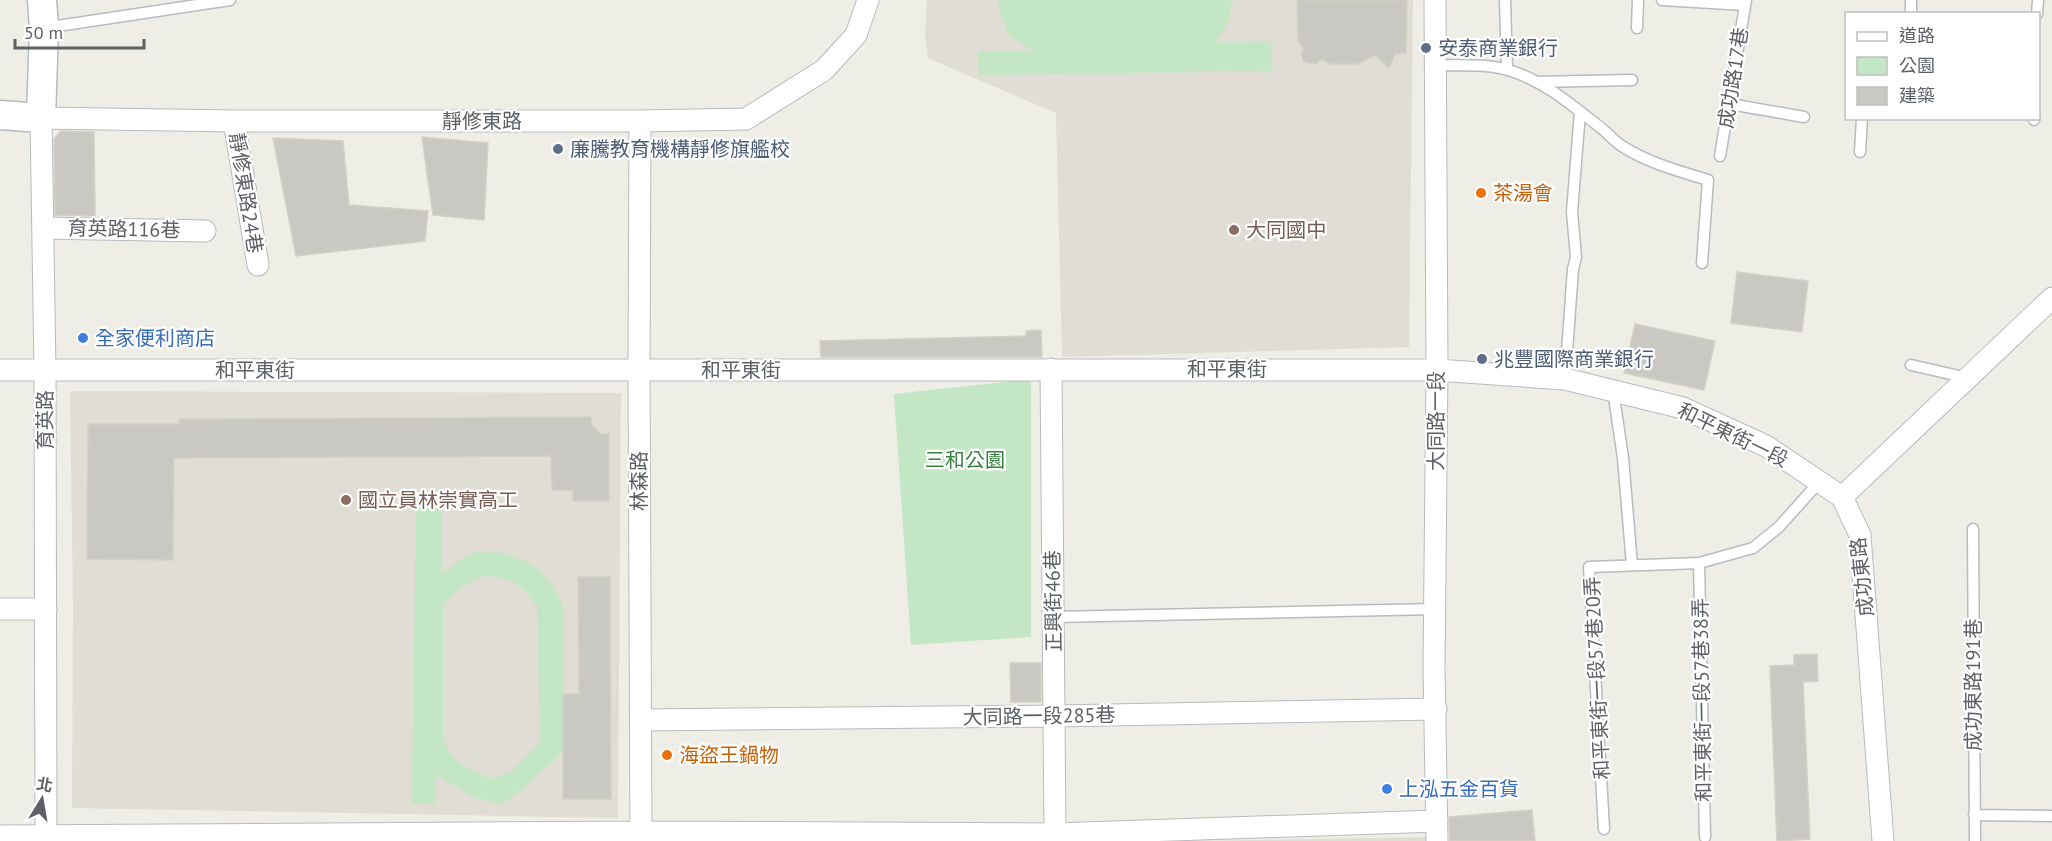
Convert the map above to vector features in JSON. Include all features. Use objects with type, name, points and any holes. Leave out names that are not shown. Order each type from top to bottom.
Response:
[{"type":"street","name":"育英路","points":[[42,0],[44,28],[41,118],[45,370],[46,838]]},
{"type":"street","name":"靜修東路","points":[[41,118],[640,122],[746,118],[824,70],[856,35],[868,0]]},
{"type":"street","name":"大同路一段","points":[[1435,0],[1437,831]]},
{"type":"street","points":[[0,115],[41,118]]},
{"type":"street","name":"靜修東路24巷","points":[[234,121],[258,265]]},
{"type":"street","name":"林森路","points":[[640,122],[641,836]]},
{"type":"street","name":"育英路116巷","points":[[43,228],[205,231]]},
{"type":"street","points":[[1842,496],[2052,298]]},
{"type":"street","name":"正興街46巷","points":[[1052,369],[1055,834]]},
{"type":"street","name":"和平東街","points":[[0,370],[1437,370]]},
{"type":"street","name":"和平東街一段","points":[[1437,370],[1565,379],[1683,408],[1766,446],[1842,496]]},
{"type":"street","name":"成功東路","points":[[1842,496],[1860,535],[1883,841]]},
{"type":"street","points":[[0,609],[46,609]]},
{"type":"street","name":"大同路一段285巷","points":[[641,720],[1436,709]]},
{"type":"street","points":[[0,836],[46,838],[641,836],[1437,831]]},
{"type":"lane","points":[[44,28],[230,0]]},
{"type":"lane","points":[[1505,0],[1507,69]]},
{"type":"lane","points":[[1637,28],[1638,0]]},
{"type":"lane","points":[[1662,0],[1746,2]]},
{"type":"lane","name":"成功路17巷","points":[[1720,156],[1746,2]]},
{"type":"lane","points":[[1434,65],[1507,69],[1536,82],[1580,112],[1621,146],[1666,167],[1708,180],[1702,264]]},
{"type":"lane","points":[[1536,82],[1632,80]]},
{"type":"lane","points":[[1730,104],[1804,117]]},
{"type":"lane","points":[[1565,379],[1573,269],[1576,257],[1572,212],[1580,112]]},
{"type":"lane","points":[[1860,152],[1862,120]]},
{"type":"lane","points":[[1911,365],[1969,378]]},
{"type":"lane","points":[[1613,389],[1623,458],[1632,565],[1699,562],[1753,548],[1779,527],[1820,481]]},
{"type":"lane","name":"成功東路191巷","points":[[1973,529],[1975,841]]},
{"type":"lane","name":"和平東街一段57巷38弄","points":[[1699,562],[1705,837]]},
{"type":"lane","name":"和平東街一段57巷20弄","points":[[1604,829],[1589,567],[1632,565]]},
{"type":"lane","points":[[1053,617],[1435,609]]},
{"type":"lane","points":[[1974,815],[2052,816]]},
{"type":"shaded area","name":"大同國中","points":[[927,0],[1413,0],[1409,347],[1062,357],[1056,113],[928,58],[925,35]]},
{"type":"shaded area","name":"國立員林崇實高工","points":[[70,391],[621,393],[618,818],[72,808],[73,606]]},
{"type":"shaded area","points":[[1432,837],[1432,841],[1196,841]]},
{"type":"green space","points":[[999,0],[1233,0],[1227,25],[1215,42],[1272,41],[1272,71],[979,75],[978,52],[1034,51],[1008,34],[999,8]]},
{"type":"green space","name":"三和公園","points":[[1031,379],[1031,637],[911,645],[894,394]]},
{"type":"green space","points":[[416,502],[442,502],[441,574],[478,552],[501,553],[522,560],[539,571],[552,586],[563,605],[564,750],[525,787],[501,804],[476,798],[436,775],[435,803],[412,804]],"holes":[[[484,576],[501,578],[522,588],[537,608],[540,743],[511,772],[492,779],[471,770],[453,758],[443,740],[443,604],[457,591]]]},
{"type":"building","points":[[1297,0],[1407,0],[1406,53],[1395,54],[1389,68],[1375,55],[1358,64],[1330,64],[1322,59],[1316,64],[1304,62],[1301,54],[1304,49],[1298,41]]},
{"type":"building","points":[[61,131],[94,132],[95,216],[55,215],[54,139]]},
{"type":"building","points":[[422,137],[488,143],[484,220],[433,215]]},
{"type":"building","points":[[273,138],[343,141],[349,205],[428,211],[425,241],[296,256]]},
{"type":"building","points":[[1737,272],[1808,281],[1802,332],[1731,323]]},
{"type":"building","points":[[1635,324],[1715,341],[1704,390],[1624,373]]},
{"type":"building","points":[[1041,330],[1042,357],[821,357],[820,341],[1026,336],[1026,331]]},
{"type":"building","points":[[591,417],[591,424],[601,434],[609,434],[609,501],[573,501],[573,490],[552,490],[551,456],[174,458],[173,560],[87,559],[88,424],[179,424],[179,419]]},
{"type":"building","points":[[578,577],[610,577],[611,799],[563,799],[563,694],[579,694]]},
{"type":"building","points":[[1817,654],[1818,681],[1803,682],[1810,839],[1777,841],[1770,666],[1794,665],[1794,655]]},
{"type":"building","points":[[1010,663],[1041,663],[1041,702],[1011,702]]},
{"type":"building","points":[[1532,810],[1535,841],[1450,841],[1449,817]]},
{"type":"place","name":"安泰商業銀行","points":[[1426,48]]},
{"type":"place","name":"廉騰教育機構靜修旗艦校","points":[[558,149]]},
{"type":"place","name":"茶湯會","points":[[1481,193]]},
{"type":"place","name":"大同國中","points":[[1234,230]]},
{"type":"place","name":"全家便利商店","points":[[83,338]]},
{"type":"place","name":"兆豐國際商業銀行","points":[[1482,359]]},
{"type":"place","name":"國立員林崇實高工","points":[[346,500]]},
{"type":"place","name":"海盜王鍋物","points":[[667,755]]},
{"type":"place","name":"上泓五金百貨","points":[[1387,789]]}]
